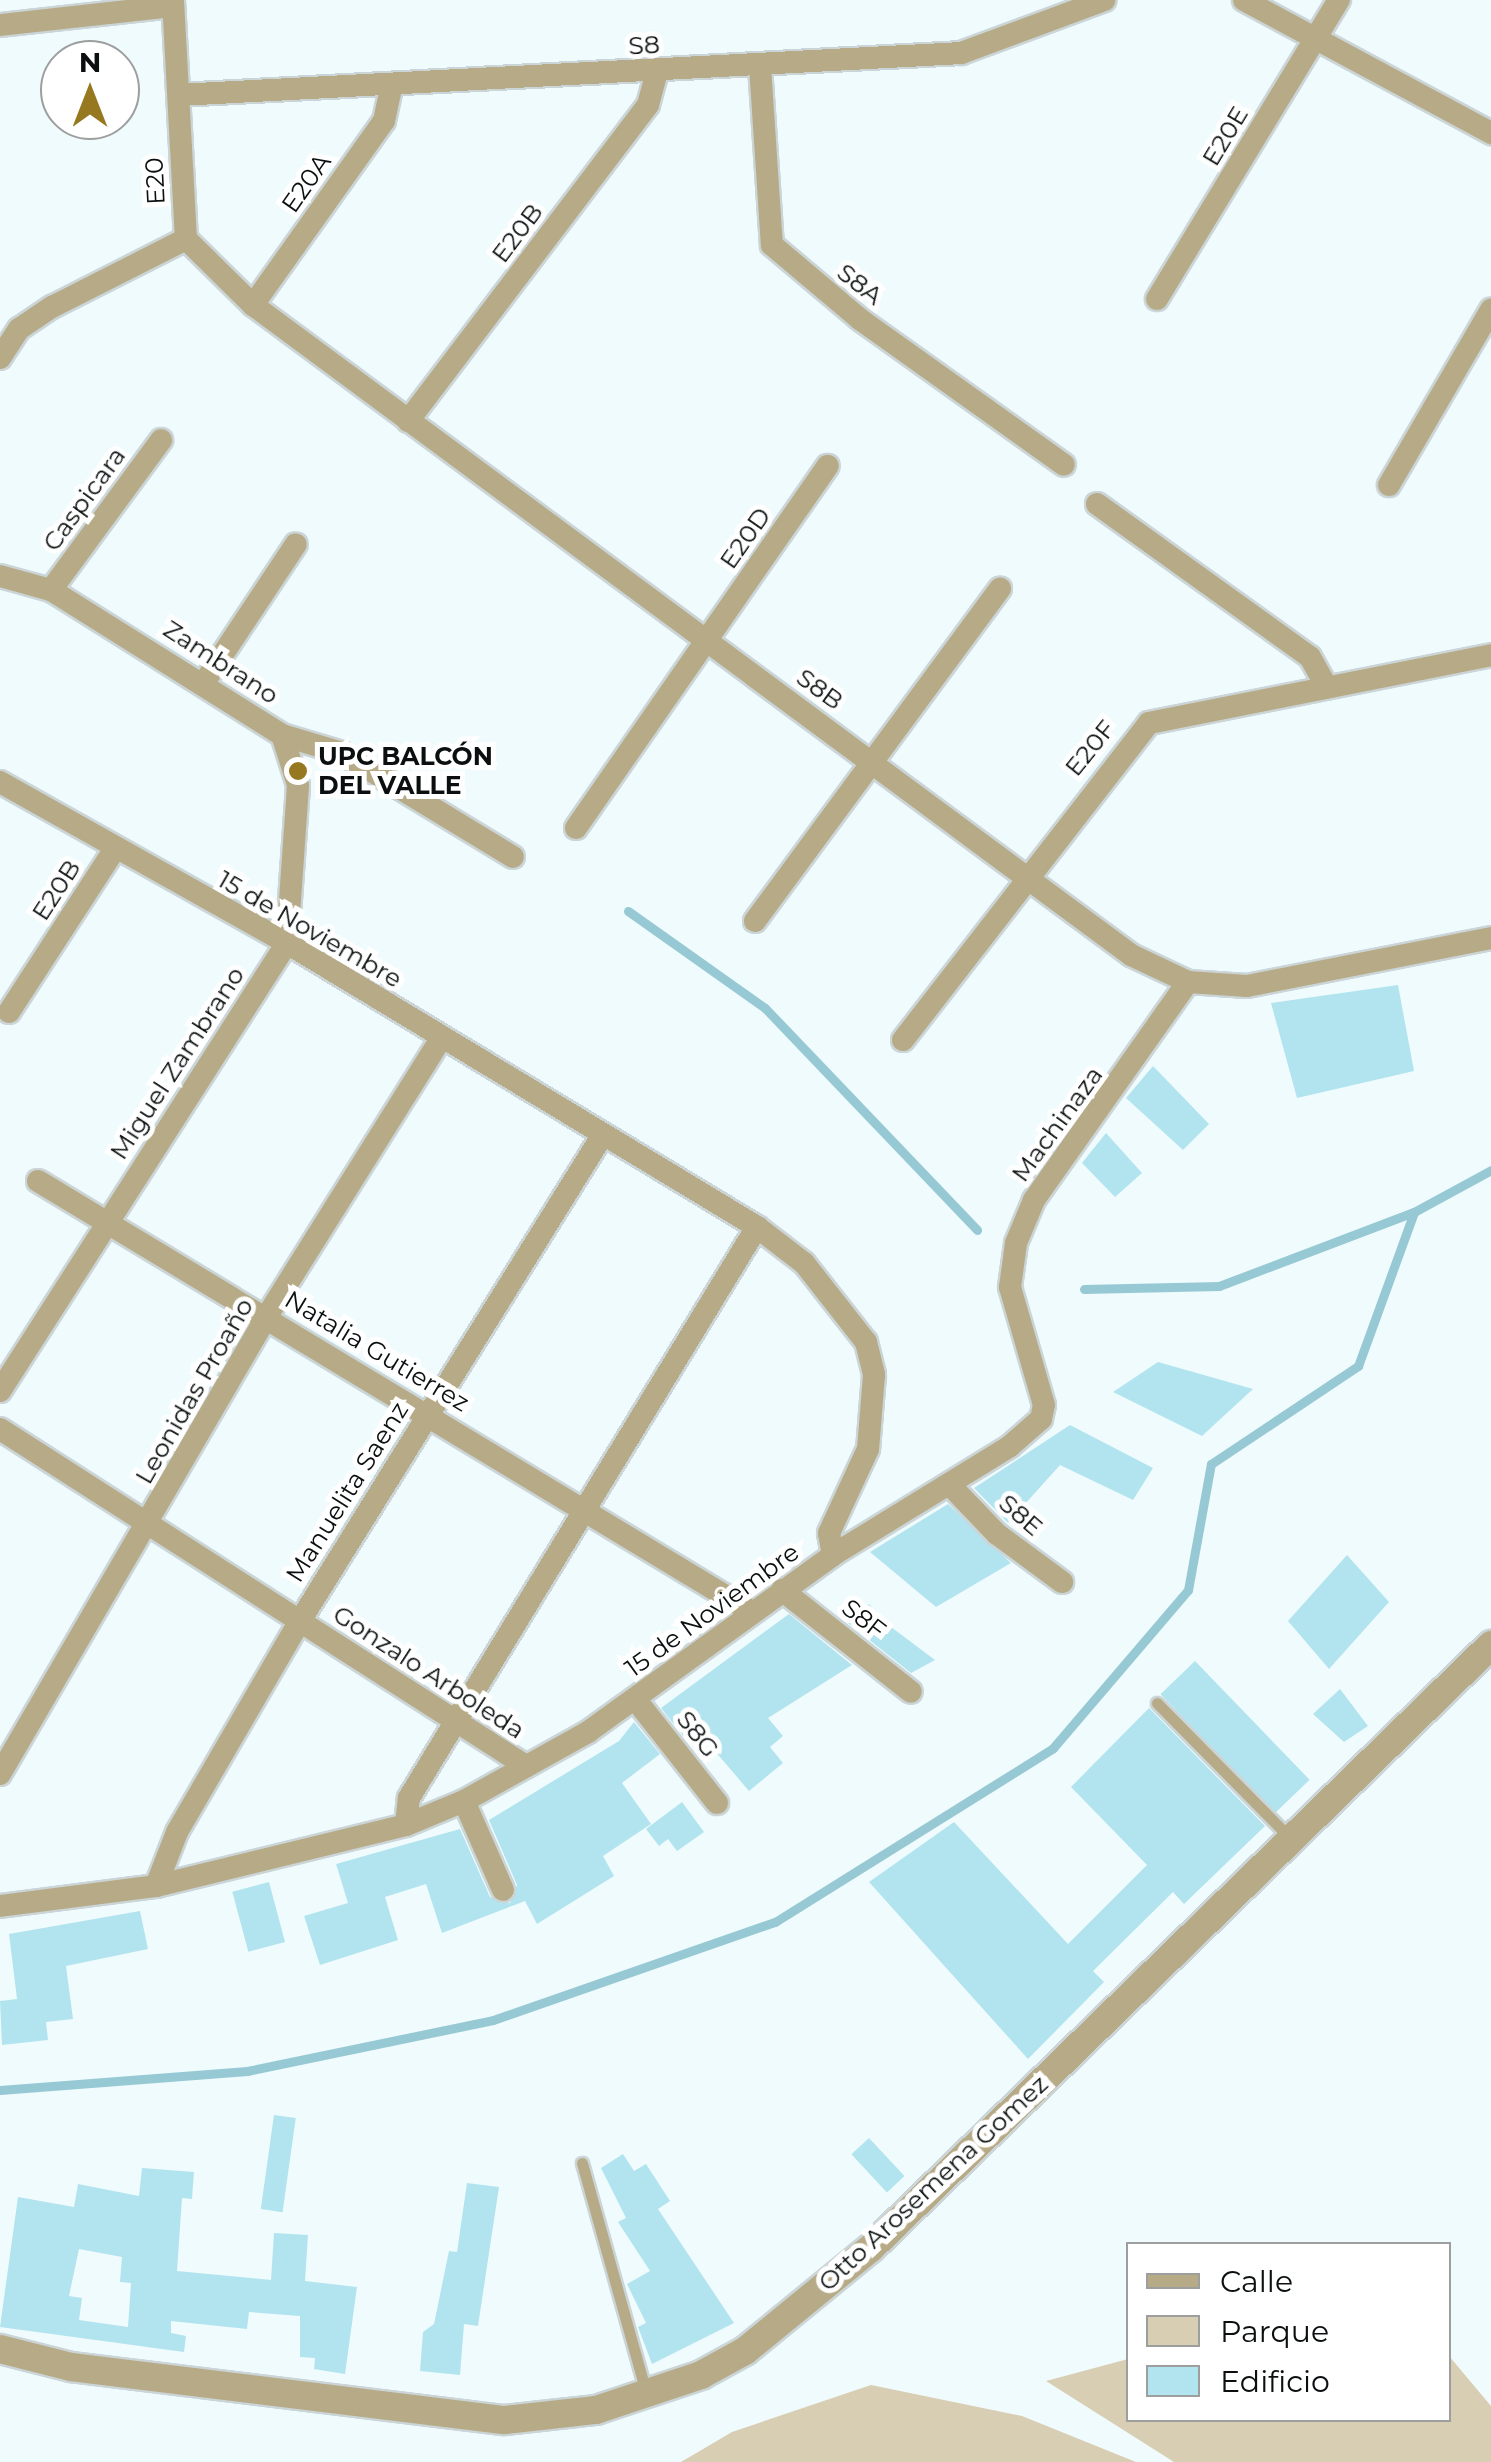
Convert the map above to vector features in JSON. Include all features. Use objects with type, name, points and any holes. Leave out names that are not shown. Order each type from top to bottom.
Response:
[{"type":"street","name":"S8","points":[[178,95],[391,88],[961,52],[1104,0]]},
{"type":"street","points":[[1244,0],[1319,35],[1491,133]]},
{"type":"street","name":"E20E","points":[[1158,299],[1339,0]]},
{"type":"street","points":[[0,26],[173,3]]},
{"type":"street","name":"E20","points":[[173,3],[186,239]]},
{"type":"street","name":"S8A","points":[[760,66],[772,245],[860,320],[1064,465]]},
{"type":"street","name":"E20B","points":[[408,422],[648,105],[657,72]]},
{"type":"street","name":"E20A","points":[[254,305],[384,121],[391,88]]},
{"type":"street","points":[[0,358],[20,329],[52,307],[186,239]]},
{"type":"street","name":"S8B","points":[[186,239],[254,305],[408,422],[1030,875],[1131,955],[1188,982],[1247,986],[1491,938]]},
{"type":"street","points":[[1389,485],[1491,310]]},
{"type":"street","name":"Caspicara","points":[[51,590],[161,440]]},
{"type":"street","name":"E20D","points":[[576,828],[828,466]]},
{"type":"street","points":[[1097,504],[1310,657],[1327,688]]},
{"type":"street","points":[[205,682],[296,544]]},
{"type":"street","name":"Zambrano","points":[[0,576],[51,590],[205,682],[282,735],[342,753],[513,857]]},
{"type":"street","points":[[755,921],[1000,589]]},
{"type":"street","name":"E20F","points":[[903,1040],[1149,723],[1491,655]]},
{"type":"street","name":"Miguel Zambrano","points":[[0,1391],[287,943],[298,785],[282,735]]},
{"type":"street","name":"15 de Noviembre","points":[[0,782],[287,943],[756,1227],[841,1303],[866,1342],[874,1375],[868,1449],[829,1534],[833,1555],[636,1700],[464,1801],[406,1825],[156,1886],[0,1906]]},
{"type":"street","name":"E20B","points":[[9,1012],[115,849]]},
{"type":"street","name":"Machinaza","points":[[833,1555],[949,1484],[1042,1419],[1010,1287],[1016,1243],[1034,1200],[1188,982]]},
{"type":"street","name":"Leonidas Proaño","points":[[0,1774],[150,1525],[267,1316],[441,1039]]},
{"type":"street","name":"Manuelita Saenz","points":[[156,1886],[177,1832],[300,1621],[602,1136]]},
{"type":"street","name":"Natalia Gutierrez","points":[[38,1181],[752,1612]]},
{"type":"street","points":[[406,1825],[409,1798],[756,1227]]},
{"type":"street","name":"Gonzalo Arboleda","points":[[0,1429],[526,1766]]},
{"type":"street","name":"S8E","points":[[949,1484],[998,1534],[1062,1582]]},
{"type":"street","name":"S8F","points":[[782,1590],[911,1692]]},
{"type":"street","name":"Otto Arosemena Gomez","points":[[0,2349],[71,2367],[504,2420],[596,2410],[745,2351],[871,2248],[1491,1645]]},
{"type":"street","name":"S8G","points":[[636,1700],[717,1803]]},
{"type":"street","points":[[464,1801],[503,1890]]},
{"type":"lane","points":[[1157,1703],[1291,1840]]},
{"type":"lane","points":[[582,2163],[646,2392]]},
{"type":"green space","points":[[1451,2358],[1491,2406],[1491,2462],[1174,2462],[1046,2381],[1126,2360],[1126,2422],[1451,2422]]},
{"type":"green space","points":[[871,2385],[1022,2416],[1136,2462],[681,2462],[732,2432]]},
{"type":"building","points":[[1398,985],[1414,1071],[1297,1098],[1271,1003]]},
{"type":"building","points":[[1153,1066],[1209,1124],[1183,1150],[1126,1098]]},
{"type":"building","points":[[1106,1133],[1142,1173],[1115,1197],[1082,1163]]},
{"type":"building","points":[[1158,1362],[1253,1389],[1202,1436],[1113,1392]]},
{"type":"building","points":[[1070,1425],[1153,1468],[1133,1500],[1060,1465],[1008,1523],[974,1488]]},
{"type":"building","points":[[948,1504],[1011,1563],[936,1607],[870,1552]]},
{"type":"building","points":[[1347,1555],[1389,1602],[1329,1669],[1288,1621]]},
{"type":"building","points":[[869,1604],[887,1624],[935,1660],[911,1673],[848,1623]]},
{"type":"building","points":[[789,1614],[852,1665],[768,1718],[783,1736],[770,1747],[783,1763],[749,1791],[696,1729],[683,1736],[661,1708]]},
{"type":"building","points":[[1195,1661],[1310,1780],[1275,1813],[1160,1694]]},
{"type":"building","points":[[1340,1689],[1368,1726],[1344,1742],[1313,1714]]},
{"type":"building","points":[[1149,1708],[1265,1826],[1184,1904],[1173,1892],[1093,1971],[1104,1982],[1028,2059],[869,1882],[954,1822],[1068,1944],[1147,1865],[1071,1787]]},
{"type":"building","points":[[634,1722],[660,1754],[622,1783],[651,1824],[603,1856],[614,1876],[537,1924],[525,1901],[442,1933],[426,1884],[385,1897],[398,1940],[320,1965],[304,1916],[348,1903],[336,1864],[460,1829],[490,1897],[510,1903],[517,1885],[489,1820],[619,1741]]},
{"type":"building","points":[[682,1802],[704,1832],[677,1851],[668,1839],[659,1846],[646,1829]]},
{"type":"building","points":[[269,1882],[285,1942],[248,1952],[232,1892]]},
{"type":"building","points":[[140,1911],[148,1949],[66,1966],[73,2019],[46,2022],[48,2040],[2,2045],[0,2001],[17,1999],[9,1934]]},
{"type":"building","points":[[274,2115],[296,2118],[283,2212],[261,2209]]},
{"type":"building","points":[[869,2138],[904,2176],[887,2192],[851,2154]]},
{"type":"building","points":[[623,2154],[634,2171],[646,2164],[670,2201],[658,2209],[734,2323],[652,2364],[638,2327],[646,2323],[627,2284],[650,2271],[618,2222],[626,2218],[601,2168]]},
{"type":"building","points":[[142,2168],[194,2172],[192,2199],[182,2198],[177,2271],[271,2280],[274,2233],[308,2235],[305,2281],[357,2287],[345,2374],[314,2369],[315,2358],[300,2357],[300,2316],[249,2312],[247,2329],[171,2321],[171,2333],[186,2336],[184,2352],[0,2327],[18,2197],[74,2207],[78,2184],[139,2196]],"holes":[[[79,2249],[122,2257],[120,2282],[131,2283],[128,2327],[79,2320],[82,2298],[69,2296]]]},
{"type":"building","points":[[467,2183],[499,2187],[478,2326],[464,2324],[460,2375],[420,2371],[423,2332],[434,2324],[449,2251],[457,2252]]},
{"type":"waterway","points":[[628,911],[765,1008],[977,1230]]},
{"type":"waterway","points":[[0,2090],[247,2071],[493,2020],[775,1922],[1053,1748],[1188,1590],[1211,1464],[1358,1366],[1414,1212],[1491,1170]]},
{"type":"waterway","points":[[1084,1289],[1219,1286],[1414,1212]]},
{"type":"place","name":"UPC BALCÓN DEL VALLE","points":[[298,771]]}]
